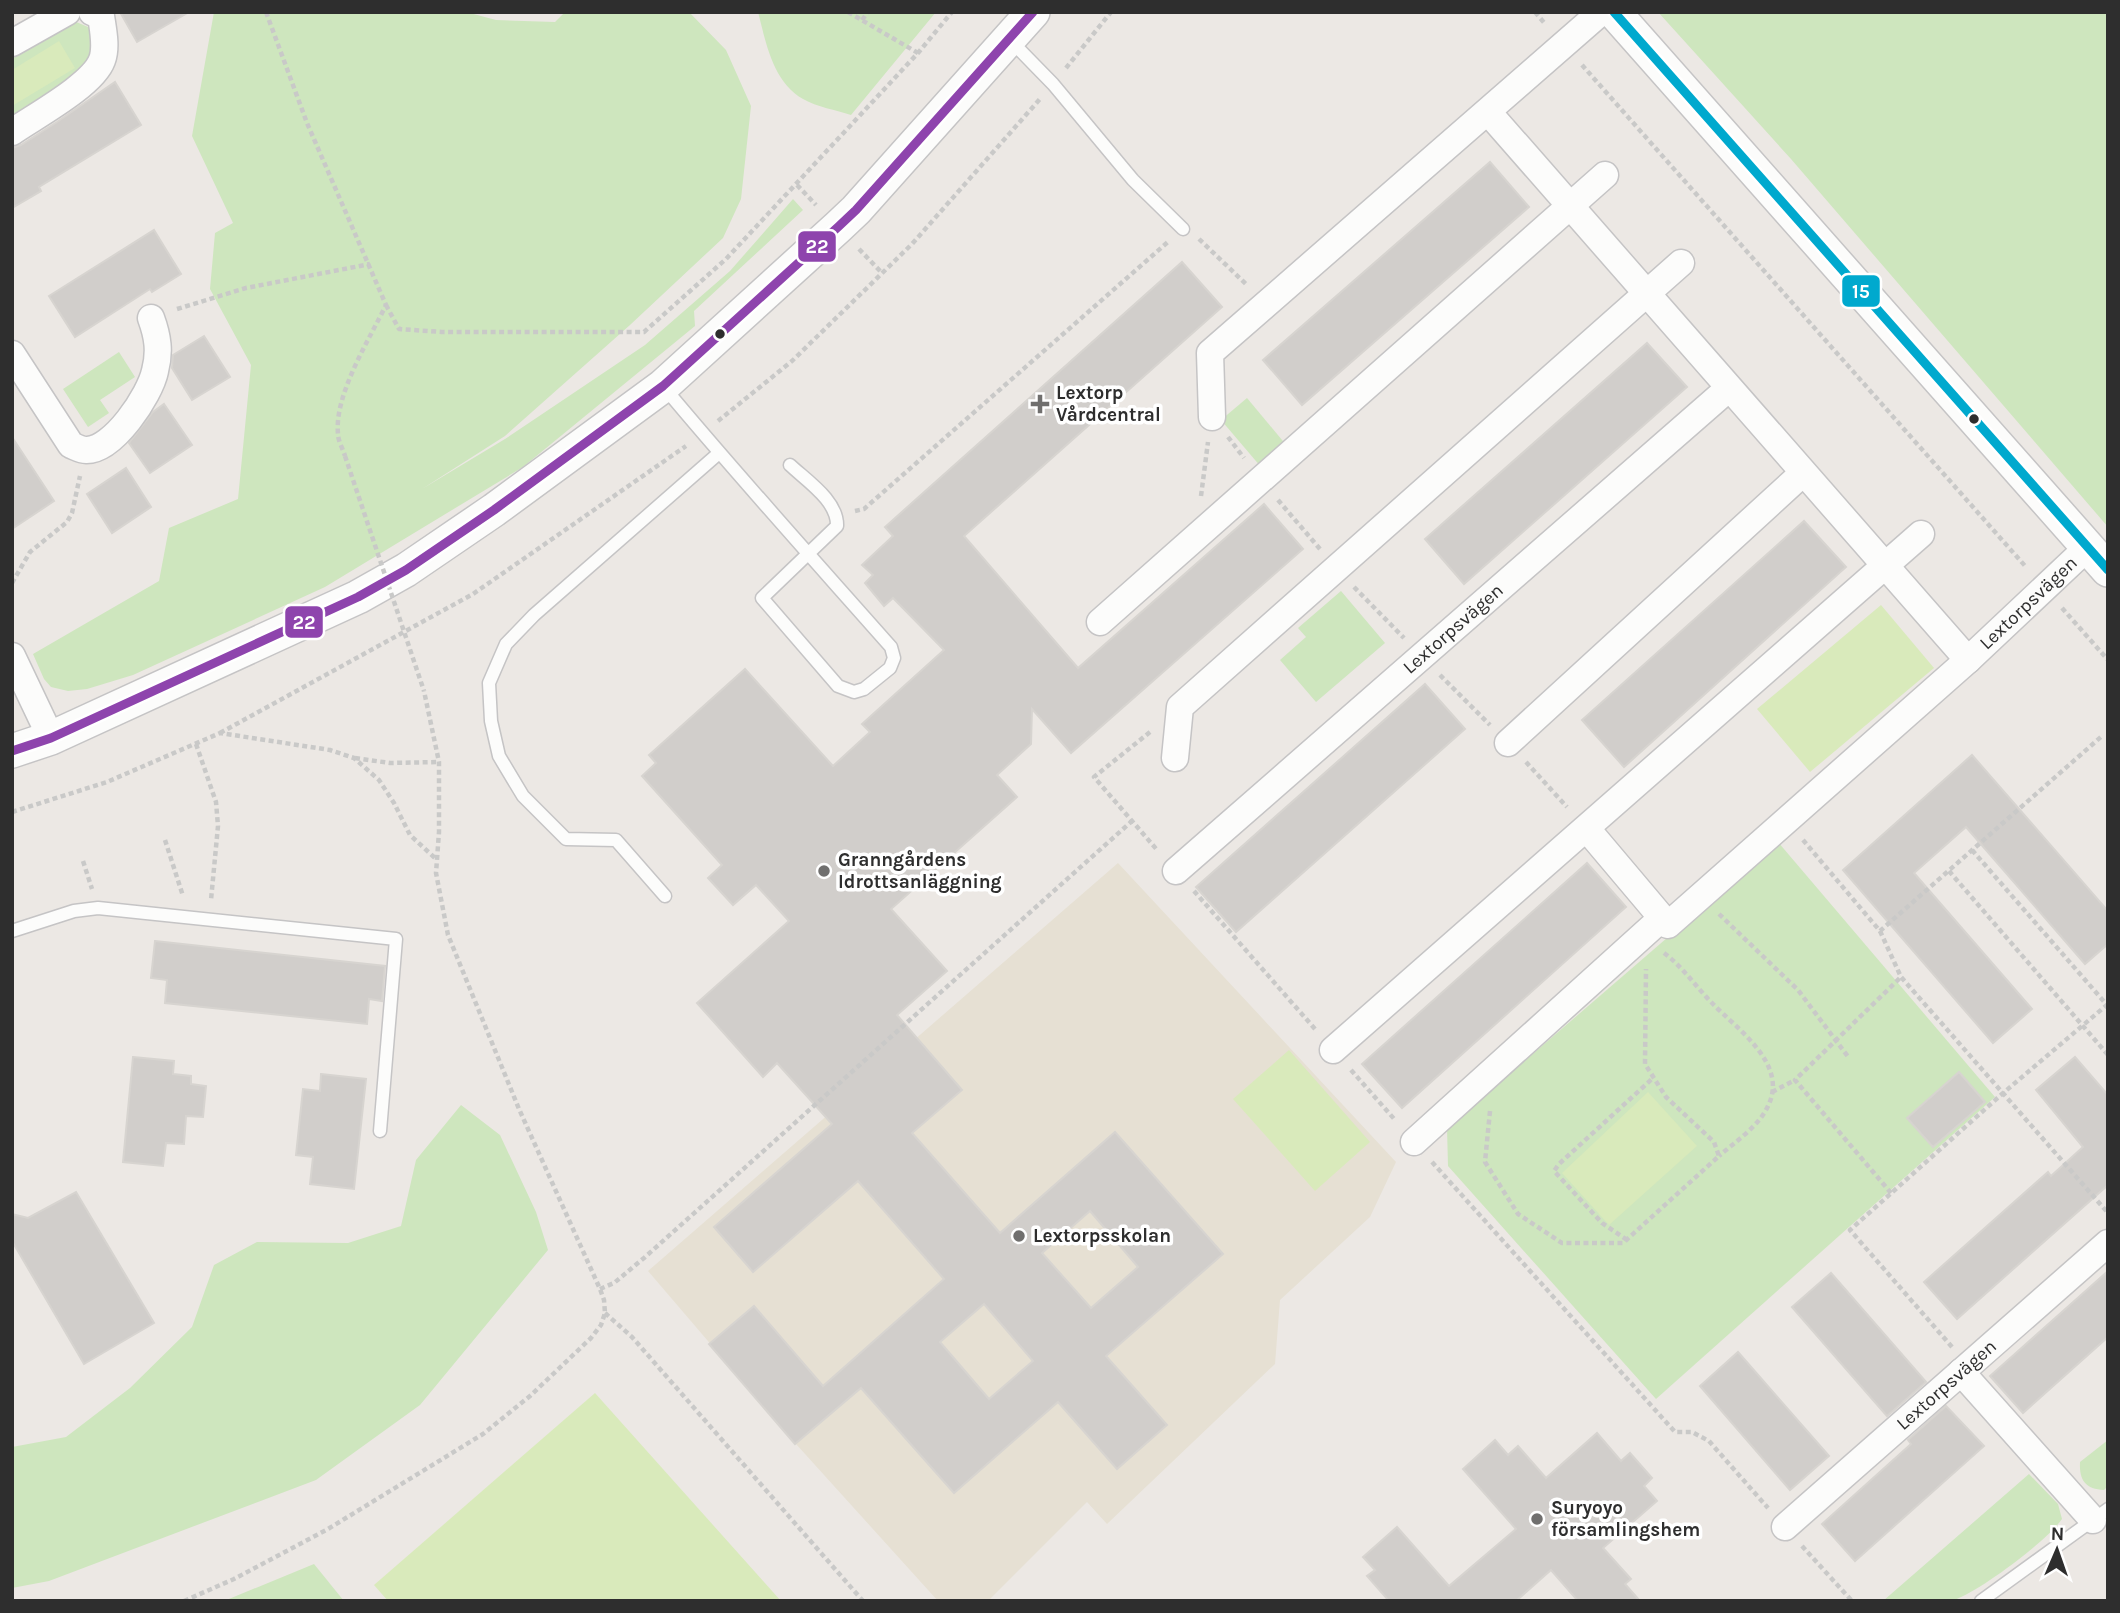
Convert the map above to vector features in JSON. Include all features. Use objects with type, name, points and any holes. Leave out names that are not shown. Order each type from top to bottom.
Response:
[{"type":"street","points":[[12,43],[67,12]]},
{"type":"street","points":[[12,132],[91,78],[103,59],[105,38],[101,16],[92,12]]},
{"type":"street","points":[[12,751],[51,738],[358,597],[494,510],[663,386],[856,210],[1033,12]]},
{"type":"street","points":[[1212,417],[1210,353],[1601,12]]},
{"type":"street","name":"Lextorpsvägen","points":[[1614,12],[2098,558],[2045,589],[1668,925],[1662,918]]},
{"type":"street","name":"Lextorpsvägen","points":[[1488,112],[1968,660]]},
{"type":"street","points":[[1100,622],[1605,175]]},
{"type":"street","points":[[1175,758],[1180,707],[1681,264]]},
{"type":"street","points":[[12,354],[71,445],[85,451],[105,445],[139,408],[155,372],[159,341],[151,318]]},
{"type":"street","name":"Lextorpsvägen","points":[[1176,872],[1729,388]]},
{"type":"street","points":[[1508,743],[1803,473]]},
{"type":"street","points":[[1333,1050],[1921,534]]},
{"type":"street","points":[[12,656],[51,738]]},
{"type":"street","points":[[1414,1142],[1662,918],[1587,829]]},
{"type":"street","name":"Lextorpsvägen","points":[[1785,1527],[2108,1243]]},
{"type":"street","points":[[1965,1369],[2101,1515]]},
{"type":"lane","points":[[1010,40],[1053,84],[1133,180],[1183,229]]},
{"type":"lane","points":[[663,386],[719,453],[809,554],[891,647],[894,658],[890,668],[864,689],[854,692],[838,687],[762,598],[809,554],[837,526],[838,516],[828,501],[790,465]]},
{"type":"lane","points":[[665,896],[616,840],[566,838],[523,796],[499,756],[491,721],[489,683],[506,644],[534,615],[719,453]]},
{"type":"lane","points":[[12,931],[74,911],[99,908],[396,939],[380,1131]]},
{"type":"lane","points":[[1981,1601],[2101,1515]]},
{"type":"path","points":[[266,12],[307,123],[399,329],[442,332],[643,332],[726,259],[918,53],[952,12]]},
{"type":"path","points":[[848,12],[918,53]]},
{"type":"path","points":[[862,20],[868,12]]},
{"type":"path","points":[[1535,12],[2108,660]]},
{"type":"path","points":[[838,516],[864,509],[1183,229],[1205,242],[1266,304]]},
{"type":"path","points":[[151,318],[246,288],[370,264]]},
{"type":"path","points":[[184,1601],[234,1579],[328,1529],[483,1434],[530,1396],[591,1338],[605,1314],[600,1289],[519,1109],[448,935],[436,873],[439,762],[424,691],[338,435],[340,412],[348,384],[386,304]]},
{"type":"path","points":[[1195,538],[1212,417]]},
{"type":"path","points":[[12,583],[30,552],[67,522],[72,513],[85,451]]},
{"type":"path","points":[[1337,569],[1508,743],[1587,829]]},
{"type":"path","points":[[12,812],[107,782],[220,733],[330,750],[354,758],[390,763],[439,762]]},
{"type":"path","points":[[1880,931],[2102,736]]},
{"type":"path","points":[[197,744],[216,802],[218,826],[211,901]]},
{"type":"path","points":[[354,758],[379,780],[410,835],[437,859]]},
{"type":"path","points":[[600,1289],[614,1283],[644,1258],[1132,821]]},
{"type":"path","points":[[1786,821],[1880,931],[1902,977],[2108,1213]]},
{"type":"path","points":[[165,840],[184,897]]},
{"type":"path","points":[[1965,1369],[1850,1230],[2002,1094],[2107,1005],[1972,850]]},
{"type":"path","points":[[83,861],[94,893]]},
{"type":"path","points":[[1949,871],[2108,1055]]},
{"type":"path","points":[[1701,896],[1798,990],[1849,1059]]},
{"type":"path","points":[[1639,939],[1648,975],[1645,1064],[1666,1097],[1714,1142],[1719,1156]]},
{"type":"path","points":[[1499,1065],[1487,1127],[1485,1162],[1517,1214],[1562,1243],[1623,1244],[1759,1118],[1769,1106],[1772,1092],[1772,1076],[1760,1051],[1666,955],[1639,939]]},
{"type":"path","points":[[1772,1092],[1795,1080],[1902,977]]},
{"type":"path","points":[[1627,1240],[1602,1223],[1554,1171],[1653,1078]]},
{"type":"path","points":[[1795,1080],[1891,1193]]},
{"type":"path","points":[[605,1314],[632,1337],[863,1601]]},
{"type":"shaded area","name":"Lextorpsskolan","points":[[1118,863],[1396,1162],[1370,1217],[1280,1300],[1275,1364],[1107,1524],[1087,1502],[988,1601],[938,1601],[796,1444],[648,1271]]},
{"type":"green space","points":[[214,12],[466,12],[496,20],[555,22],[565,12],[689,12],[726,50],[751,106],[741,199],[723,238],[505,436],[422,489],[505,439],[645,345],[730,271],[793,199],[803,210],[694,311],[695,326],[523,467],[325,587],[133,675],[87,689],[68,691],[51,687],[44,679],[33,654],[159,581],[169,528],[238,499],[251,365],[210,289],[215,233],[233,223],[192,136]]},
{"type":"green space","points":[[758,12],[936,12],[851,115],[808,102],[784,83],[772,61]]},
{"type":"green space","points":[[1658,12],[2108,12],[2108,527],[1791,159]]},
{"type":"green space","points":[[74,21],[88,27],[96,37],[87,69],[12,118],[12,59],[52,32]]},
{"type":"green space","points":[[59,41],[75,68],[12,106],[12,70]]},
{"type":"green space","points":[[119,352],[135,377],[100,400],[109,413],[88,427],[63,389]]},
{"type":"green space","points":[[1247,398],[1287,446],[1261,467],[1221,420]]},
{"type":"green space","points":[[1341,591],[1385,643],[1316,702],[1280,660],[1306,637],[1298,628]]},
{"type":"green space","points":[[1881,605],[1934,668],[1810,772],[1757,709]]},
{"type":"green space","points":[[1778,842],[1995,1097],[1656,1399],[1448,1166],[1447,1128]]},
{"type":"green space","points":[[1289,1050],[1370,1142],[1315,1191],[1233,1099]]},
{"type":"green space","points":[[1648,1092],[1697,1146],[1609,1225],[1562,1173]]},
{"type":"green space","points":[[461,1105],[500,1135],[536,1212],[548,1250],[420,1405],[316,1480],[49,1581],[12,1588],[12,1447],[66,1437],[130,1388],[192,1327],[214,1265],[257,1242],[348,1243],[401,1226],[416,1160]]},
{"type":"green space","points":[[595,1393],[781,1601],[388,1601],[374,1585]]},
{"type":"green space","points":[[2108,1440],[2108,1486],[2104,1490],[2088,1486],[2082,1479],[2080,1462]]},
{"type":"green space","points":[[2029,1474],[2058,1504],[2062,1519],[2043,1539],[1979,1587],[1954,1600],[1930,1603],[1883,1601]]},
{"type":"green space","points":[[314,1564],[344,1601],[224,1601]]},
{"type":"building","points":[[120,12],[189,12],[137,42]]},
{"type":"building","points":[[115,82],[141,125],[39,187],[41,191],[12,208],[12,148],[57,122]]},
{"type":"building","points":[[1490,162],[1529,207],[1302,405],[1263,360]]},
{"type":"building","points":[[154,230],[181,274],[152,292],[150,289],[75,337],[49,296]]},
{"type":"building","points":[[1182,262],[1222,307],[964,536],[1078,668],[1264,504],[1303,549],[1071,753],[1032,709],[1031,744],[997,775],[1017,797],[891,909],[947,971],[897,1015],[962,1090],[912,1133],[1000,1233],[1115,1132],[1223,1254],[1106,1356],[1167,1425],[1117,1469],[1058,1402],[954,1493],[861,1388],[795,1444],[709,1344],[754,1306],[823,1386],[944,1279],[858,1181],[753,1272],[714,1227],[832,1124],[777,1063],[763,1077],[697,1003],[789,921],[756,885],[733,905],[708,878],[722,865],[642,776],[656,763],[649,755],[745,669],[833,766],[870,732],[862,724],[944,650],[893,598],[884,606],[865,583],[873,575],[862,565],[893,536],[885,527]],"holes":[[[1090,1211],[1138,1267],[1091,1308],[1042,1253]],[[984,1304],[1033,1361],[989,1399],[940,1342]]]},
{"type":"building","points":[[204,336],[230,377],[192,400],[172,368],[173,355]]},
{"type":"building","points":[[1647,343],[1687,387],[1464,584],[1425,539]]},
{"type":"building","points":[[164,404],[192,445],[150,473],[129,443],[153,412]]},
{"type":"building","points":[[12,437],[54,501],[12,529]]},
{"type":"building","points":[[126,468],[151,507],[112,533],[87,494]]},
{"type":"building","points":[[1804,521],[1846,567],[1624,767],[1582,720]]},
{"type":"building","points":[[1425,684],[1465,729],[1236,932],[1196,887]]},
{"type":"building","points":[[1972,755],[2108,911],[2108,944],[2085,964],[1966,827],[1914,873],[2032,1009],[1993,1043],[1843,870]]},
{"type":"building","points":[[1587,863],[1626,907],[1402,1108],[1362,1064]]},
{"type":"building","points":[[155,941],[385,966],[382,1001],[369,999],[367,1024],[165,1003],[167,980],[151,978]]},
{"type":"building","points":[[133,1057],[174,1061],[173,1074],[191,1076],[191,1084],[206,1086],[203,1117],[186,1116],[184,1144],[166,1143],[163,1166],[123,1162]]},
{"type":"building","points":[[2075,1057],[2108,1095],[2108,1185],[1957,1319],[1924,1282],[2048,1172],[2051,1176],[2083,1147],[2036,1090]]},
{"type":"building","points":[[1959,1072],[1985,1102],[1933,1147],[1907,1118]]},
{"type":"building","points":[[321,1074],[366,1079],[354,1189],[310,1184],[313,1157],[296,1155],[303,1089],[320,1091]]},
{"type":"building","points":[[76,1192],[154,1323],[84,1364],[12,1241],[12,1214],[28,1218]]},
{"type":"building","points":[[2108,1271],[2108,1337],[2023,1413],[1990,1376]]},
{"type":"building","points":[[1831,1273],[1926,1382],[1887,1416],[1792,1307]]},
{"type":"building","points":[[1738,1352],[1829,1456],[1790,1490],[1700,1386]]},
{"type":"building","points":[[1946,1406],[1984,1446],[1855,1561],[1822,1524],[1911,1444],[1908,1440]]},
{"type":"building","name":"Suryoyo församlingshem","points":[[1597,1433],[1621,1461],[1630,1453],[1652,1478],[1644,1486],[1657,1501],[1603,1548],[1631,1579],[1625,1584],[1640,1601],[1578,1601],[1551,1570],[1516,1601],[1389,1601],[1367,1576],[1375,1570],[1363,1557],[1397,1527],[1449,1586],[1516,1529],[1463,1469],[1495,1440],[1508,1455],[1518,1446],[1546,1478]]},
{"type":"transit line","name":"22","points":[[12,751],[51,738],[358,597],[406,570],[494,510],[663,386],[838,227],[1033,12]]},
{"type":"transit line","name":"15","points":[[1614,12],[2108,570]]},
{"type":"place","name":"Lextorp Vårdcentral","points":[[1040,404]]},
{"type":"place","name":"Granngårdens Idrottsanläggning","points":[[824,871]]},
{"type":"place","name":"Lextorpsskolan","points":[[1019,1236]]},
{"type":"place","name":"Suryoyo församlingshem","points":[[1537,1519]]}]
